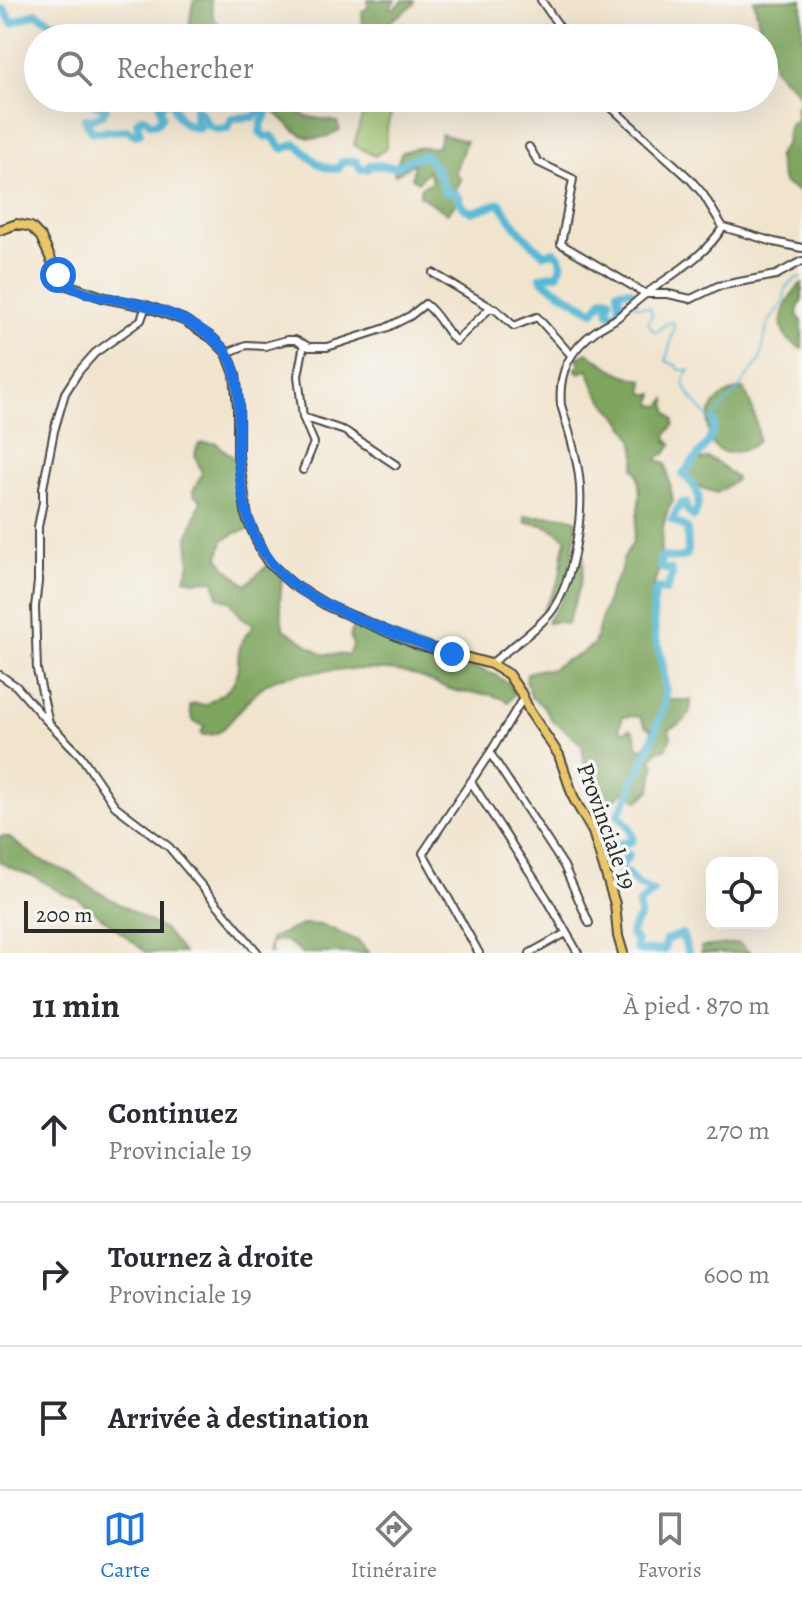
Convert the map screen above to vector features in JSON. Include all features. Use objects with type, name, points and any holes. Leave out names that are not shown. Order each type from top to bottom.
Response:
[{"type":"main road","points":[[0,230],[17,224],[35,230],[58,275],[67,285],[105,298],[146,306],[184,320],[212,338],[227,353]]},
{"type":"main road","name":"Provinciale 19","points":[[227,353],[235,374],[238,455],[247,518],[263,554],[299,590],[348,615],[416,644],[491,664],[508,674],[559,755],[574,799],[593,832],[615,904],[623,953]]},
{"type":"street","points":[[541,0],[557,24]]},
{"type":"street","points":[[616,112],[690,179],[723,227],[802,248]]},
{"type":"street","points":[[529,147],[538,162],[573,179],[561,244],[646,294],[668,294],[691,299],[718,286],[776,275],[802,261]]},
{"type":"street","points":[[491,664],[551,613],[571,564],[579,525],[579,475],[560,396],[565,367],[571,355],[585,339],[695,258],[711,244],[723,227]]},
{"type":"street","points":[[433,273],[492,308],[514,326],[537,317],[571,355]]},
{"type":"street","points":[[227,353],[246,345],[265,346],[295,340],[315,348],[327,347],[386,328],[425,304],[434,311],[456,341],[492,308]]},
{"type":"street","points":[[49,723],[37,670],[35,607],[38,527],[54,431],[67,390],[79,371],[95,353],[141,320],[146,306]]},
{"type":"street","points":[[303,470],[314,443],[303,417],[298,376],[304,344]]},
{"type":"street","points":[[303,417],[345,431],[396,465]]},
{"type":"street","points":[[0,675],[16,686],[81,756],[115,806],[169,847],[258,953]]},
{"type":"street","points":[[479,953],[423,853],[523,698]]},
{"type":"street","points":[[490,753],[564,866],[589,923]]},
{"type":"street","points":[[471,782],[546,897],[578,953]]},
{"type":"street","points":[[530,953],[566,933]]},
{"type":"green space","points":[[194,0],[211,0],[214,19],[218,24],[189,24]]},
{"type":"green space","points":[[368,0],[395,0],[390,8],[393,9],[404,0],[414,1],[387,24],[362,24],[362,11],[368,8]]},
{"type":"green space","points":[[754,0],[802,0],[802,193],[783,183],[777,156],[786,143],[788,126],[798,118],[795,109],[801,99],[778,72],[778,24],[759,24]]},
{"type":"green space","points":[[274,112],[300,112],[304,116],[337,122],[340,130],[317,138],[300,134]]},
{"type":"green space","points":[[365,112],[392,112],[386,148],[375,156],[354,145]]},
{"type":"green space","points":[[441,134],[466,141],[455,172],[461,179],[455,189],[462,197],[447,213],[420,196],[420,188],[432,182],[428,170],[418,182],[412,178],[414,163],[395,175],[394,170],[402,152],[438,147]]},
{"type":"green space","points":[[802,283],[802,300],[797,315],[802,321],[802,349],[786,337],[782,315],[792,294]]},
{"type":"green space","points":[[588,353],[621,373],[644,380],[643,391],[654,394],[653,405],[661,406],[666,399],[667,411],[674,420],[666,442],[672,444],[656,460],[666,464],[673,501],[663,528],[651,617],[664,695],[669,700],[691,700],[691,706],[686,719],[669,729],[671,737],[666,749],[657,751],[651,760],[655,764],[651,789],[639,801],[625,791],[613,801],[604,798],[586,774],[582,745],[552,721],[544,707],[531,697],[526,681],[527,673],[550,670],[594,644],[610,590],[620,573],[635,532],[640,495],[631,435],[597,392],[588,369],[576,372],[580,363],[577,358]],"holes":[[[623,717],[640,717],[646,727],[651,728],[651,738],[644,748],[638,747],[631,728],[623,732],[619,728]]]},
{"type":"green space","points":[[744,389],[754,414],[758,441],[732,453],[719,450],[710,438],[710,412],[727,394]]},
{"type":"green space","points":[[216,443],[239,462],[250,529],[223,540],[219,557],[225,567],[246,585],[269,564],[282,577],[280,602],[283,628],[322,654],[348,655],[353,646],[350,636],[357,618],[413,644],[495,675],[508,683],[514,694],[508,702],[490,695],[453,690],[402,672],[314,672],[268,683],[221,731],[203,735],[201,732],[205,726],[194,722],[190,706],[206,705],[230,688],[235,680],[241,644],[254,624],[242,618],[230,601],[218,597],[214,580],[185,578],[190,563],[188,538],[201,500],[193,491],[202,474],[195,453],[199,444]]},
{"type":"green space","points":[[708,458],[736,478],[717,493],[702,488],[688,476],[687,471],[696,461]]},
{"type":"green space","points":[[525,516],[566,516],[577,521],[565,582],[547,611],[543,610],[559,579],[567,539],[548,527],[526,523]]},
{"type":"green space","points":[[581,555],[584,563],[582,579],[568,622],[548,623],[563,599],[575,561]]},
{"type":"green space","points":[[0,836],[8,837],[40,860],[75,875],[166,931],[183,953],[147,953],[77,898],[0,862]]},
{"type":"green space","points":[[304,924],[323,925],[358,941],[369,953],[302,953],[280,940],[271,943],[272,953],[268,953],[271,938]]},
{"type":"green space","points":[[738,943],[751,953],[701,953],[701,947]]},
{"type":"waterway","points":[[0,9],[5,10],[12,23],[36,13],[55,24]]},
{"type":"waterway","points":[[104,112],[92,119],[85,119],[92,132],[127,130],[136,135],[140,133],[137,122],[141,118],[151,124],[157,123],[161,112]]},
{"type":"waterway","points":[[176,112],[181,120],[200,128],[195,112]]},
{"type":"waterway","points":[[201,112],[208,125],[217,129],[228,128],[232,118],[254,117],[259,112]]},
{"type":"waterway","points":[[264,112],[267,114],[260,132],[265,137],[272,136],[283,149],[296,144],[315,162],[332,169],[339,168],[342,162],[356,161],[361,169],[367,169],[370,165],[396,167],[425,155],[438,172],[445,192],[453,192],[464,208],[472,212],[500,203],[537,249],[544,254],[555,252],[561,260],[560,268],[557,274],[541,277],[543,281],[594,311],[604,298],[610,299],[609,313],[614,315],[619,312],[618,291],[630,290],[634,294],[633,300]]},
{"type":"waterway","points":[[635,306],[650,307],[652,316],[648,321],[653,331],[657,332],[665,324],[673,322],[666,361],[679,370],[690,370],[685,387],[714,422],[714,416],[760,360],[768,323],[783,303],[786,287],[802,277]]},
{"type":"waterway","points":[[688,953],[682,934],[666,940],[664,950],[640,951],[636,948],[637,941],[631,935],[640,917],[639,904],[653,892],[620,870],[619,866],[629,855],[615,848],[633,838],[629,827],[618,814],[631,792],[633,778],[640,772],[666,694],[653,608],[655,592],[659,588],[666,591],[672,576],[671,570],[661,568],[661,557],[677,558],[686,556],[688,551],[687,528],[672,520],[681,503],[686,503],[687,510],[694,517],[698,494],[683,475],[707,444],[714,422]]},
{"type":"route","points":[[58,275],[73,288],[146,306],[184,320],[212,338],[227,353],[235,374],[238,455],[247,518],[263,554],[279,573],[299,590],[328,606],[416,644],[452,654]]}]
